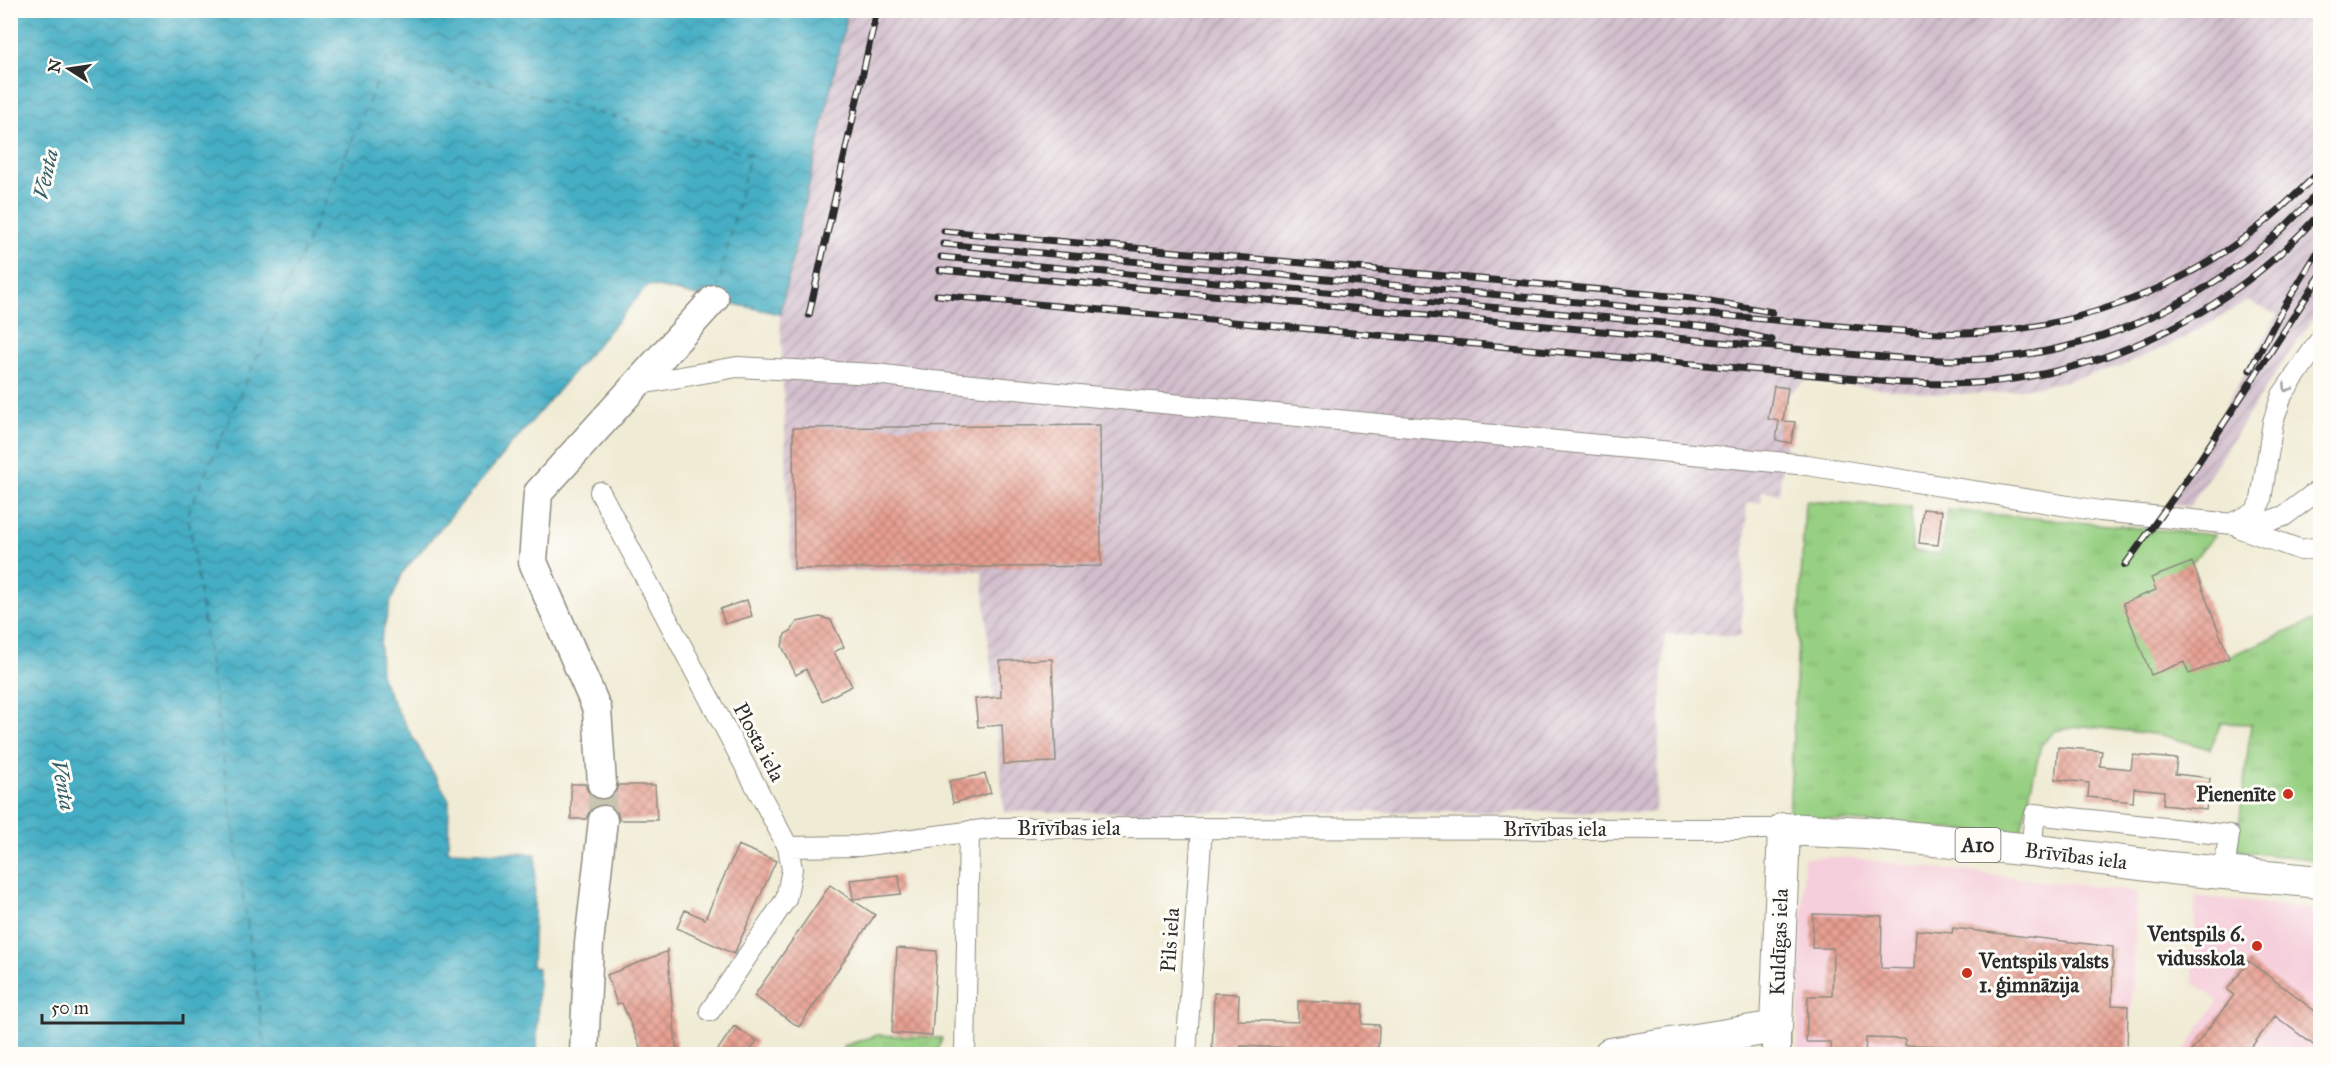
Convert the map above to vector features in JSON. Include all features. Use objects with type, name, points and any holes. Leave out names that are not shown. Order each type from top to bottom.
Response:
[{"type":"main road","name":"Brīvības iela","points":[[1784,829],[1866,833],[2031,850],[2170,868],[2320,882]]},
{"type":"main road","name":"Kuldīgas iela","points":[[1776,1041],[1784,829]]},
{"type":"main road","points":[[1610,1054],[1776,1041]]},
{"type":"street","points":[[602,784],[597,708],[533,562],[538,493],[714,299]]},
{"type":"street","points":[[2229,524],[2255,513],[2261,500],[2273,422],[2282,395],[2320,340]]},
{"type":"street","points":[[635,385],[737,367],[876,374],[1807,465],[2100,511],[2254,526],[2284,516],[2320,489]]},
{"type":"street","name":"Plosta iela","points":[[600,492],[788,847],[792,869],[786,900],[710,1011]]},
{"type":"street","points":[[2229,524],[2301,550],[2320,547]]},
{"type":"street","points":[[584,1054],[589,943],[603,819]]},
{"type":"street","name":"Brīvības iela","points":[[788,847],[859,846],[998,828],[1784,829]]},
{"type":"street","name":"Pils iela","points":[[1186,1054],[1202,828]]},
{"type":"street","points":[[965,1054],[969,831]]},
{"type":"shaded area","points":[[848,11],[2320,11],[2320,308],[2189,507],[2170,503],[2278,315],[2248,301],[2185,338],[2119,367],[2057,383],[1998,393],[1937,394],[1805,381],[1787,395],[1783,421],[1795,422],[1791,443],[1786,442],[1779,493],[1762,491],[1761,503],[1747,502],[1741,636],[1665,634],[1655,812],[1004,812],[982,571],[791,571],[780,314]]},
{"type":"shaded area","name":"Ventspils valsts 1. ģimnāzija","points":[[1842,857],[2137,892],[2129,1054],[1797,1054],[1804,858]]},
{"type":"shaded area","name":"Ventspils 6. vidusskola","points":[[2195,896],[2320,910],[2320,1054],[2182,1054],[2218,1001],[2193,982]]},
{"type":"green space","points":[[1805,501],[1911,507],[1912,551],[1940,554],[1948,510],[2215,535],[2192,562],[2184,662],[2189,673],[2320,618],[2320,860],[2236,851],[2251,724],[2221,723],[2210,749],[2162,735],[2084,726],[2055,731],[2041,745],[2020,835],[1789,816]]},
{"type":"green space","points":[[878,1035],[942,1038],[937,1054],[842,1054],[843,1046]]},
{"type":"water","name":"Venta","points":[[10,11],[848,11],[780,314],[648,285],[403,572],[390,604],[380,643],[381,677],[397,710],[449,800],[448,851],[536,854],[532,967],[538,968],[537,1054],[11,1054]]},
{"type":"building","points":[[1774,386],[1788,388],[1783,421],[1795,422],[1791,443],[1776,440],[1779,421],[1768,419]]},
{"type":"building","points":[[1100,425],[1101,566],[794,569],[793,428]]},
{"type":"building","points":[[1923,509],[1942,511],[1938,545],[1919,543]]},
{"type":"building","points":[[2192,562],[2229,658],[2189,674],[2184,662],[2151,675],[2123,603],[2156,590],[2151,578]]},
{"type":"building","points":[[747,600],[752,616],[725,624],[720,609]]},
{"type":"building","points":[[820,617],[831,620],[844,647],[834,652],[852,686],[822,701],[806,669],[796,675],[782,646],[785,634],[791,631],[797,622]]},
{"type":"building","points":[[1052,659],[1056,762],[1004,764],[1002,725],[978,727],[975,699],[1001,697],[1000,661]]},
{"type":"building","points":[[2058,747],[2102,751],[2100,766],[2131,769],[2133,755],[2177,759],[2175,774],[2210,778],[2206,810],[2163,805],[2164,791],[2134,788],[2133,802],[2088,797],[2089,783],[2055,779]]},
{"type":"building","points":[[985,774],[991,793],[953,803],[949,781]]},
{"type":"building","points":[[571,784],[585,784],[589,794],[603,800],[612,797],[618,785],[655,785],[657,820],[619,820],[618,813],[613,807],[604,804],[597,805],[590,810],[586,819],[571,819]]},
{"type":"building","points":[[738,845],[776,861],[734,954],[677,928],[685,910],[705,919]]},
{"type":"building","points":[[899,875],[901,894],[853,899],[850,880]]},
{"type":"building","points":[[830,885],[875,915],[799,1027],[754,996]]},
{"type":"building","points":[[1813,914],[1882,916],[1881,968],[1914,969],[1916,930],[1952,933],[1953,928],[2113,947],[2112,1005],[2128,1006],[2127,1054],[1951,1051],[1951,1046],[1905,1045],[1905,1039],[1866,1038],[1865,1054],[1831,1054],[1831,1042],[1806,1042],[1808,996],[1832,996],[1833,948],[1812,948]]},
{"type":"building","points":[[897,948],[937,951],[932,1036],[892,1033]]},
{"type":"building","points":[[667,950],[677,1054],[643,1054],[622,1003],[617,1004],[607,975]]},
{"type":"building","points":[[2249,961],[2320,1015],[2320,1050],[2275,1016],[2246,1054],[2189,1054],[2234,995],[2227,990]]},
{"type":"building","points":[[1214,993],[1239,994],[1238,1020],[1298,1022],[1298,1001],[1363,1004],[1362,1024],[1379,1025],[1378,1051],[1241,1046],[1241,1051],[1237,1051],[1237,1054],[1212,1054]]},
{"type":"building","points":[[734,1026],[757,1041],[748,1054],[715,1054]]},
{"type":"ferry route","points":[[266,1054],[188,513],[389,56],[750,154],[718,287]]},
{"type":"tunnel","points":[[602,784],[603,820]]},
{"type":"railway","points":[[809,315],[877,10]]},
{"type":"railway","points":[[943,244],[1872,329],[1929,333],[2003,331],[2080,316],[2155,290],[2191,272],[2256,229],[2320,171]]},
{"type":"railway","points":[[940,270],[1870,356],[1965,360],[2043,351],[2089,340],[2133,325],[2175,305],[2215,282],[2253,254],[2288,224],[2320,190]]},
{"type":"railway","points":[[937,295],[1902,383],[1978,383],[2036,375],[2082,364],[2171,329],[2212,305],[2251,278],[2287,247],[2320,213]]},
{"type":"railway","points":[[944,231],[1693,298],[1772,312]]},
{"type":"railway","points":[[2250,370],[2278,317],[2320,248]]},
{"type":"railway","points":[[941,257],[1719,328],[1772,340]]},
{"type":"railway","points":[[2125,565],[2194,469],[2320,276]]},
{"type":"place","name":"Pienenīte","points":[[2288,794]]},
{"type":"place","name":"Ventspils 6. vidusskola","points":[[2257,946]]},
{"type":"place","name":"Ventspils valsts 1. ģimnāzija","points":[[1967,973]]}]
